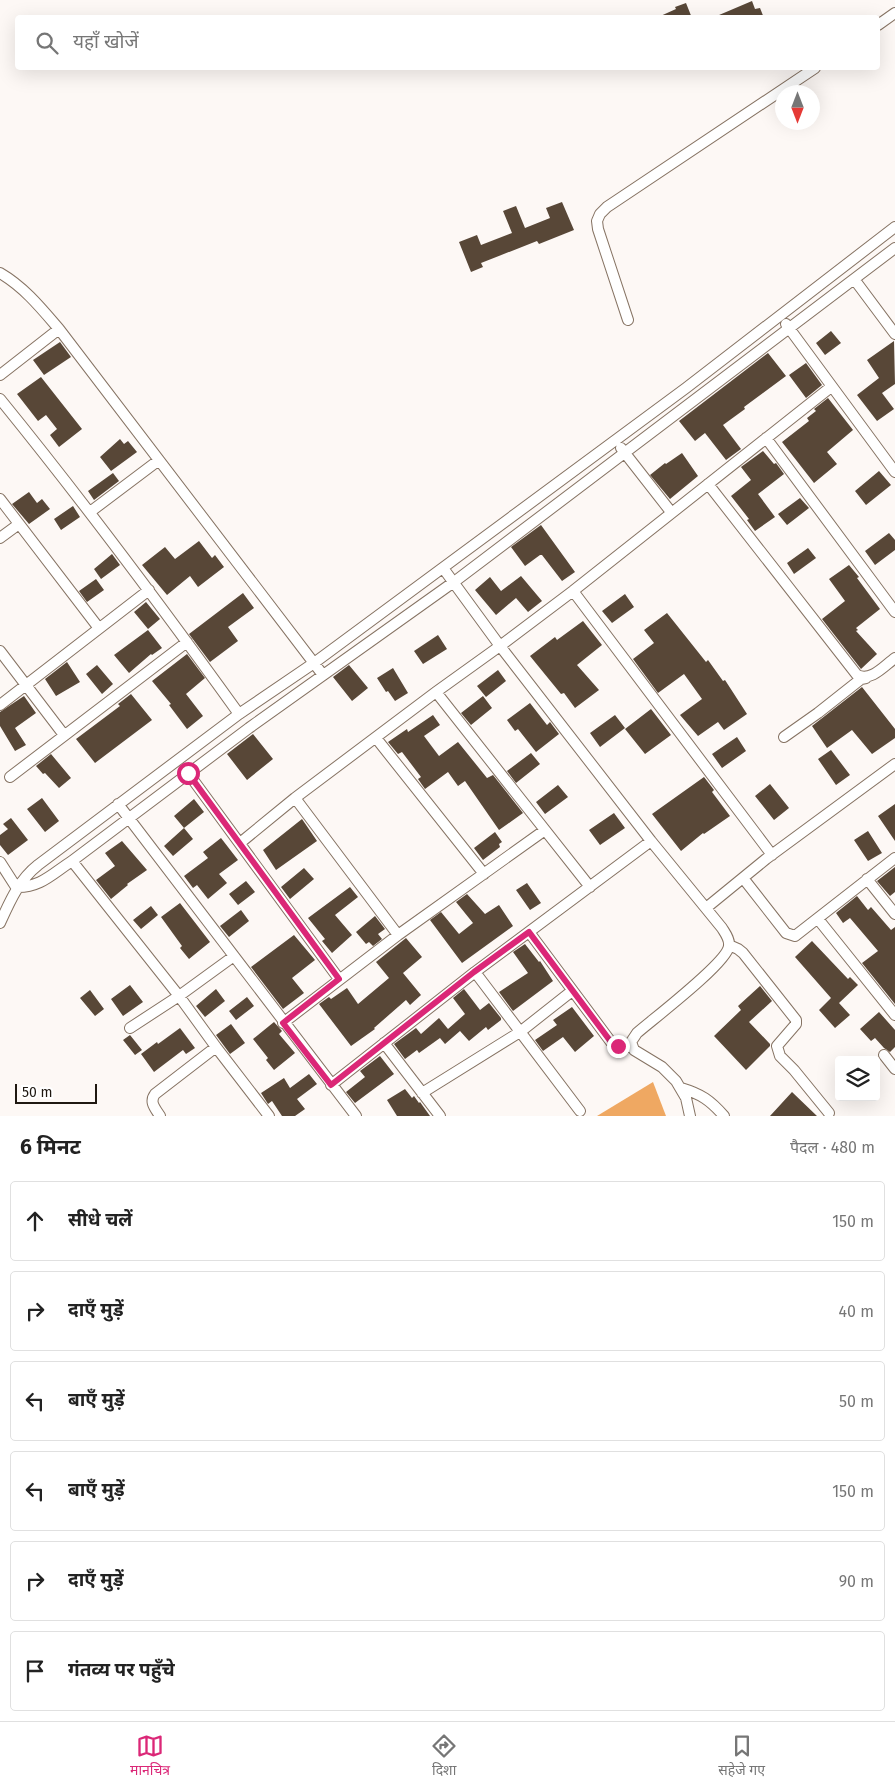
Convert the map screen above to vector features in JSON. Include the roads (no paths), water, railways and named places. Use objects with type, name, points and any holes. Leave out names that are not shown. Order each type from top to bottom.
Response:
[{"type":"street","points":[[880,24],[895,13]]},
{"type":"street","points":[[628,320],[601,241],[598,221],[600,214],[607,207],[812,70]]},
{"type":"street","points":[[0,923],[17,887],[25,876],[38,865],[239,714],[314,663],[443,568],[781,316],[895,227]]},
{"type":"street","points":[[17,887],[28,887],[38,884],[72,861],[188,773],[453,583],[895,248]]},
{"type":"street","points":[[0,273],[10,278],[31,297],[59,329],[323,675]]},
{"type":"street","points":[[854,280],[895,334]]},
{"type":"street","points":[[781,316],[831,387],[895,472]]},
{"type":"street","points":[[0,375],[59,329]]},
{"type":"street","points":[[240,843],[295,798],[573,591],[831,387]]},
{"type":"street","points":[[0,399],[90,512],[239,714]]},
{"type":"street","points":[[766,438],[895,612]]},
{"type":"street","points":[[614,440],[671,512]]},
{"type":"street","points":[[90,512],[160,460]]},
{"type":"street","points":[[708,484],[857,675],[866,678]]},
{"type":"street","points":[[0,499],[98,627]]},
{"type":"street","points":[[0,538],[19,524]]},
{"type":"street","points":[[443,568],[500,646],[651,842],[728,937],[729,945],[726,955],[709,972],[636,1033],[630,1042],[634,1050],[662,1067],[671,1075],[681,1088],[690,1116]]},
{"type":"street","points":[[0,704],[98,627],[149,590]]},
{"type":"street","points":[[573,591],[772,854]]},
{"type":"street","points":[[10,778],[187,642]]},
{"type":"street","points":[[0,651],[64,735]]},
{"type":"street","points":[[784,737],[861,679],[870,676],[895,658]]},
{"type":"street","points":[[436,692],[590,887]]},
{"type":"street","points":[[376,738],[484,874]]},
{"type":"street","points":[[706,908],[772,854],[895,764]]},
{"type":"street","points":[[188,773],[339,979]]},
{"type":"street","points":[[295,798],[398,935]]},
{"type":"street","points":[[118,804],[283,1023],[356,1116]]},
{"type":"street","points":[[283,1023],[398,935],[545,830]]},
{"type":"street","points":[[331,1085],[474,972],[651,842]]},
{"type":"street","points":[[743,878],[790,936],[798,934],[895,858]]},
{"type":"street","points":[[72,861],[179,996],[216,1048],[269,1116]]},
{"type":"street","points":[[0,862],[17,887]]},
{"type":"street","points":[[867,879],[895,914]]},
{"type":"street","points":[[818,918],[895,1015]]},
{"type":"street","points":[[529,932],[611,1042],[621,1047],[632,1046]]},
{"type":"street","points":[[729,945],[738,948],[743,953],[796,1020],[796,1024],[777,1046],[777,1050],[784,1062],[794,1070],[829,1113]]},
{"type":"street","points":[[130,1028],[179,996],[234,956]]},
{"type":"street","points":[[474,972],[580,1111]]},
{"type":"street","points":[[422,1093],[520,1032],[572,991]]},
{"type":"street","points":[[384,1043],[440,1116]]},
{"type":"street","points":[[160,1116],[152,1102],[155,1094],[216,1048]]},
{"type":"street","points":[[884,1055],[895,1069]]},
{"type":"street","points":[[681,1088],[701,1095],[724,1116]]}]
